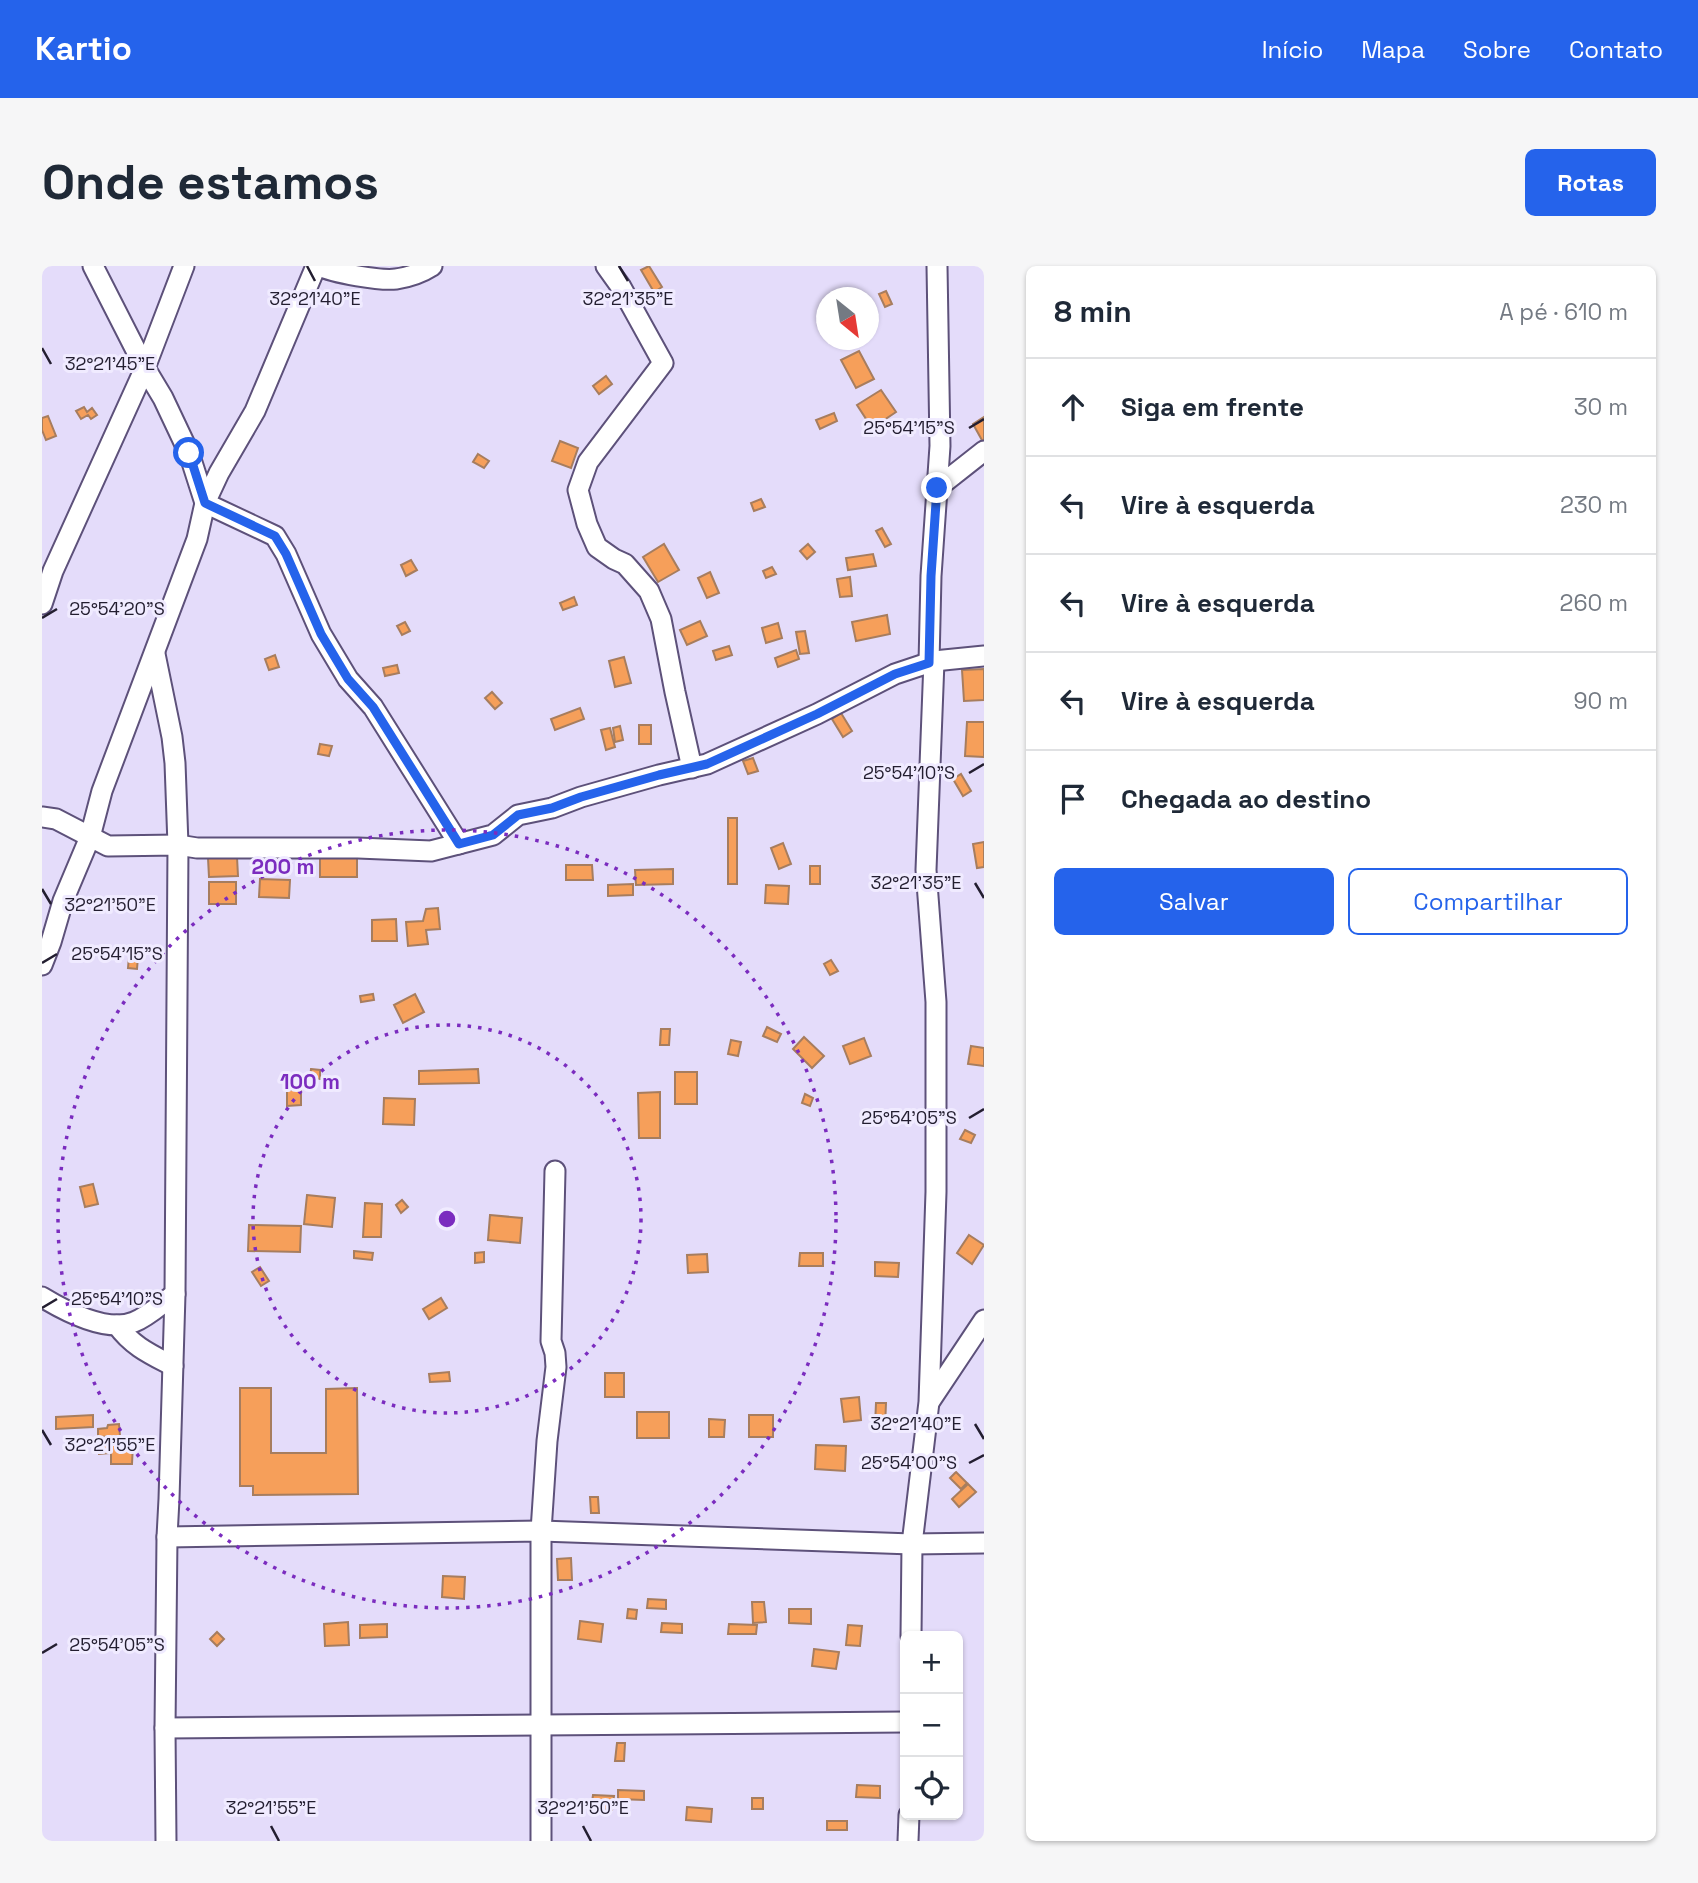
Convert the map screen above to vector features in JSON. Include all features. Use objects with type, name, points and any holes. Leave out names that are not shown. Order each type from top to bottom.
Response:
[{"type":"street","points":[[93,266],[189,453],[205,503],[275,536],[286,554],[321,634],[348,679],[373,707],[459,844]]},
{"type":"street","points":[[42,604],[53,571],[145,368],[184,266]]},
{"type":"street","points":[[42,965],[62,901],[90,836],[102,791],[197,539],[205,503],[219,473],[256,411],[318,266],[343,273],[394,280],[418,274],[432,266]]},
{"type":"street","points":[[606,266],[621,287],[663,363],[588,462],[578,490],[587,524],[597,547],[625,564],[649,591],[661,619],[692,768]]},
{"type":"street","points":[[911,1631],[912,1544],[929,1402],[936,1192],[936,1002],[926,870],[932,662],[931,576],[940,446],[937,266]]},
{"type":"street","points":[[937,488],[984,451]]},
{"type":"street","points":[[155,654],[172,737],[178,845],[175,1294],[167,1537],[166,1841]]},
{"type":"street","points":[[42,817],[56,819],[108,846],[431,851],[493,835],[518,815],[707,764],[817,714],[895,674],[932,662],[984,656]]},
{"type":"street","points":[[541,1841],[541,1531],[547,1441],[556,1367],[551,1340],[555,1171]]},
{"type":"street","points":[[42,1297],[89,1320],[117,1325],[139,1320],[175,1294]]},
{"type":"street","points":[[929,1402],[984,1320]]},
{"type":"street","points":[[117,1325],[137,1347],[173,1366]]},
{"type":"street","points":[[167,1537],[541,1531],[912,1544],[984,1543]]},
{"type":"street","points":[[165,1728],[900,1722]]},
{"type":"street","points":[[908,1841],[909,1820]]},
{"type":"building","points":[[649,266],[662,287],[654,292],[641,270]]},
{"type":"building","points":[[886,291],[892,304],[885,307],[879,294]]},
{"type":"building","points":[[859,351],[874,379],[856,388],[841,360]]},
{"type":"building","points":[[606,376],[612,384],[599,394],[593,386]]},
{"type":"building","points":[[881,390],[896,412],[872,428],[857,405]]},
{"type":"building","points":[[84,407],[87,412],[92,408],[97,415],[91,419],[88,415],[81,419],[76,411]]},
{"type":"building","points":[[834,413],[837,421],[820,429],[816,420]]},
{"type":"building","points":[[48,416],[56,436],[46,440],[42,430],[42,418]]},
{"type":"building","points":[[984,417],[984,442],[983,442],[973,424]]},
{"type":"building","points":[[560,441],[578,448],[571,468],[552,461]]},
{"type":"building","points":[[478,454],[489,461],[484,468],[473,462]]},
{"type":"building","points":[[761,499],[765,507],[754,511],[751,503]]},
{"type":"building","points":[[882,528],[891,544],[885,547],[876,531]]},
{"type":"building","points":[[664,544],[679,570],[658,582],[643,557]]},
{"type":"building","points":[[808,544],[815,552],[807,559],[800,551]]},
{"type":"building","points":[[873,554],[876,566],[848,570],[846,558]]},
{"type":"building","points":[[411,560],[417,570],[406,576],[401,565]]},
{"type":"building","points":[[772,567],[776,574],[766,578],[763,571]]},
{"type":"building","points":[[710,572],[719,593],[707,598],[698,578]]},
{"type":"building","points":[[850,577],[852,596],[840,597],[837,579]]},
{"type":"building","points":[[574,597],[577,605],[563,610],[560,603]]},
{"type":"building","points":[[887,615],[890,634],[856,641],[852,622]]},
{"type":"building","points":[[700,621],[707,636],[687,645],[680,630]]},
{"type":"building","points":[[405,622],[410,631],[402,635],[397,626]]},
{"type":"building","points":[[778,623],[782,638],[766,643],[762,628]]},
{"type":"building","points":[[805,631],[809,653],[800,654],[796,632]]},
{"type":"building","points":[[729,646],[732,655],[716,660],[713,651]]},
{"type":"building","points":[[796,650],[799,659],[778,667],[775,658]]},
{"type":"building","points":[[275,655],[279,667],[269,670],[265,659]]},
{"type":"building","points":[[624,657],[631,683],[615,687],[609,661]]},
{"type":"building","points":[[397,665],[399,673],[385,676],[383,668]]},
{"type":"building","points":[[984,669],[984,700],[964,701],[962,670]]},
{"type":"building","points":[[492,692],[502,703],[495,709],[485,698]]},
{"type":"building","points":[[580,708],[584,719],[555,730],[551,719]]},
{"type":"building","points":[[841,713],[852,731],[843,737],[832,719]]},
{"type":"building","points":[[967,722],[984,722],[984,757],[965,756]]},
{"type":"building","points":[[639,725],[651,725],[651,744],[639,744]]},
{"type":"building","points":[[620,726],[623,740],[615,742],[613,728]]},
{"type":"building","points":[[610,728],[615,747],[606,750],[601,730]]},
{"type":"building","points":[[320,744],[332,746],[329,756],[318,754]]},
{"type":"building","points":[[753,758],[758,771],[748,774],[743,761]]},
{"type":"building","points":[[961,774],[971,791],[963,796],[953,779]]},
{"type":"building","points":[[728,818],[737,818],[737,884],[728,884]]},
{"type":"building","points":[[984,842],[984,867],[977,868],[973,844]]},
{"type":"building","points":[[783,843],[791,864],[779,869],[771,848]]},
{"type":"building","points":[[320,853],[357,853],[357,877],[320,877]]},
{"type":"building","points":[[237,857],[238,876],[209,877],[208,858]]},
{"type":"building","points":[[566,865],[592,865],[593,880],[566,880]]},
{"type":"building","points":[[810,866],[820,866],[820,884],[810,884]]},
{"type":"building","points":[[673,869],[673,884],[636,885],[635,870]]},
{"type":"building","points":[[260,879],[290,880],[289,898],[259,897]]},
{"type":"building","points":[[209,882],[236,882],[236,904],[209,904]]},
{"type":"building","points":[[633,884],[633,895],[608,896],[608,885]]},
{"type":"building","points":[[766,885],[789,886],[788,904],[765,903]]},
{"type":"building","points":[[438,908],[440,929],[426,930],[428,944],[408,946],[406,922],[423,921],[426,909]]},
{"type":"building","points":[[396,919],[397,941],[372,941],[372,920]]},
{"type":"building","points":[[129,956],[138,957],[137,969],[128,968]]},
{"type":"building","points":[[831,960],[838,971],[830,975],[824,964]]},
{"type":"building","points":[[373,994],[374,1000],[361,1002],[360,996]]},
{"type":"building","points":[[415,994],[424,1012],[403,1023],[394,1005]]},
{"type":"building","points":[[767,1027],[781,1034],[777,1042],[763,1036]]},
{"type":"building","points":[[661,1029],[670,1029],[669,1045],[660,1045]]},
{"type":"building","points":[[804,1037],[824,1056],[812,1068],[793,1049]]},
{"type":"building","points":[[864,1038],[871,1056],[850,1064],[843,1046]]},
{"type":"building","points":[[731,1040],[741,1042],[738,1056],[728,1054]]},
{"type":"building","points":[[971,1046],[984,1048],[984,1066],[968,1064]]},
{"type":"building","points":[[311,1069],[320,1070],[320,1079],[310,1078]]},
{"type":"building","points":[[478,1069],[479,1083],[419,1084],[419,1071]]},
{"type":"building","points":[[675,1072],[697,1072],[697,1104],[675,1104]]},
{"type":"building","points":[[287,1090],[301,1090],[301,1105],[287,1106]]},
{"type":"building","points":[[660,1092],[660,1138],[639,1138],[638,1093]]},
{"type":"building","points":[[805,1094],[813,1098],[810,1106],[802,1103]]},
{"type":"building","points":[[384,1098],[415,1099],[414,1125],[383,1124]]},
{"type":"building","points":[[965,1130],[975,1135],[971,1143],[960,1139]]},
{"type":"building","points":[[93,1184],[98,1204],[85,1207],[80,1187]]},
{"type":"building","points":[[307,1195],[335,1198],[332,1227],[304,1224]]},
{"type":"building","points":[[402,1200],[408,1207],[401,1213],[396,1205]]},
{"type":"building","points":[[365,1203],[382,1204],[381,1237],[363,1237]]},
{"type":"building","points":[[490,1215],[522,1218],[520,1243],[488,1240]]},
{"type":"building","points":[[249,1225],[301,1226],[300,1252],[248,1251]]},
{"type":"building","points":[[969,1235],[984,1245],[972,1264],[957,1253]]},
{"type":"building","points":[[354,1251],[373,1253],[372,1260],[354,1258]]},
{"type":"building","points":[[484,1252],[484,1262],[475,1263],[475,1253]]},
{"type":"building","points":[[800,1253],[823,1253],[823,1266],[799,1266]]},
{"type":"building","points":[[707,1254],[708,1272],[688,1273],[687,1255]]},
{"type":"building","points":[[875,1262],[899,1263],[898,1277],[875,1276]]},
{"type":"building","points":[[260,1267],[269,1281],[261,1286],[252,1272]]},
{"type":"building","points":[[441,1298],[447,1308],[429,1319],[423,1309]]},
{"type":"building","points":[[449,1372],[450,1381],[430,1382],[429,1374]]},
{"type":"building","points":[[605,1373],[624,1373],[624,1397],[605,1397]]},
{"type":"building","points":[[240,1388],[271,1388],[271,1453],[326,1453],[326,1389],[357,1388],[358,1494],[253,1495],[253,1486],[240,1486]]},
{"type":"building","points":[[859,1397],[861,1420],[844,1422],[841,1399]]},
{"type":"building","points":[[876,1403],[886,1403],[885,1427],[875,1426]]},
{"type":"building","points":[[637,1412],[669,1412],[669,1438],[637,1438]]},
{"type":"building","points":[[93,1415],[93,1427],[56,1429],[56,1417]]},
{"type":"building","points":[[749,1415],[773,1415],[773,1437],[749,1437]]},
{"type":"building","points":[[709,1419],[725,1420],[724,1437],[709,1437]]},
{"type":"building","points":[[119,1424],[120,1436],[98,1437],[98,1429]]},
{"type":"building","points":[[108,1439],[109,1453],[99,1454],[98,1440]]},
{"type":"building","points":[[111,1444],[133,1444],[132,1464],[111,1464]]},
{"type":"building","points":[[816,1445],[846,1446],[845,1471],[815,1469]]},
{"type":"building","points":[[956,1472],[967,1483],[961,1489],[950,1478]]},
{"type":"building","points":[[968,1484],[976,1492],[959,1507],[952,1499]]},
{"type":"building","points":[[590,1497],[598,1497],[599,1513],[591,1513]]},
{"type":"building","points":[[571,1558],[572,1580],[558,1580],[557,1559]]},
{"type":"building","points":[[443,1576],[465,1577],[464,1599],[442,1597]]},
{"type":"building","points":[[648,1599],[666,1600],[666,1609],[647,1608]]},
{"type":"building","points":[[752,1602],[764,1602],[766,1622],[753,1623]]},
{"type":"building","points":[[628,1609],[637,1610],[636,1619],[627,1618]]},
{"type":"building","points":[[789,1609],[811,1609],[811,1624],[789,1623]]},
{"type":"building","points":[[580,1621],[603,1624],[601,1642],[578,1639]]},
{"type":"building","points":[[348,1622],[349,1645],[325,1646],[324,1624]]},
{"type":"building","points":[[662,1623],[682,1624],[682,1633],[661,1632]]},
{"type":"building","points":[[387,1624],[387,1637],[360,1638],[360,1625]]},
{"type":"building","points":[[729,1624],[757,1625],[756,1634],[728,1634]]},
{"type":"building","points":[[848,1625],[862,1626],[860,1646],[846,1645]]},
{"type":"building","points":[[217,1632],[224,1639],[217,1646],[210,1639]]},
{"type":"building","points":[[814,1649],[839,1652],[836,1669],[812,1666]]},
{"type":"building","points":[[617,1743],[625,1743],[624,1761],[615,1761]]},
{"type":"building","points":[[857,1785],[880,1786],[880,1798],[856,1797]]},
{"type":"building","points":[[618,1790],[644,1791],[644,1800],[618,1799]]},
{"type":"building","points":[[593,1795],[614,1796],[612,1810],[591,1809]]},
{"type":"building","points":[[752,1798],[763,1798],[763,1809],[752,1809]]},
{"type":"building","points":[[687,1807],[712,1809],[711,1822],[686,1820]]},
{"type":"building","points":[[827,1821],[847,1821],[847,1830],[827,1830]]},
{"type":"route","points":[[189,453],[205,503],[275,536],[286,554],[321,634],[348,679],[373,707],[459,844],[493,835],[518,815],[552,808],[606,789],[707,764],[817,714],[895,674],[929,663],[937,488]]}]
